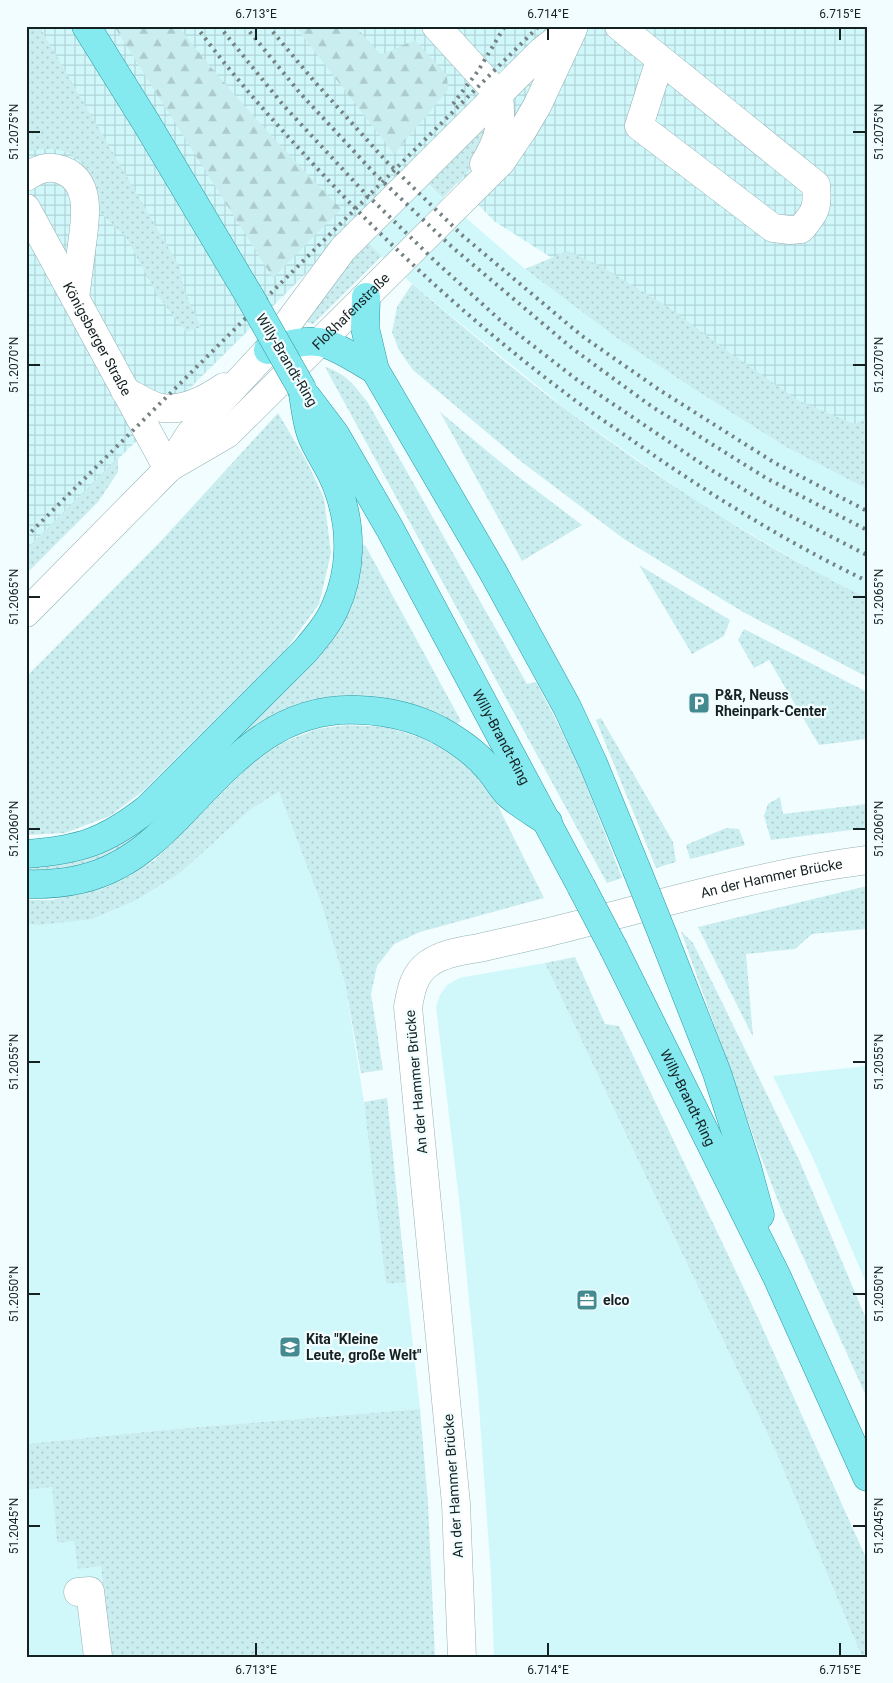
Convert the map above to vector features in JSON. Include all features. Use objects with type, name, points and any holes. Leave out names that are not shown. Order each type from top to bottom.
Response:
[{"type":"main road","name":"Willy-Brandt-Ring","points":[[86,26],[250,297],[302,389],[335,434],[390,529],[548,822],[614,949],[777,1277],[867,1477]]},
{"type":"main road","points":[[366,297],[365,328],[376,370],[567,707],[593,763],[717,1073],[747,1167],[777,1277]]},
{"type":"main road","points":[[268,350],[294,343],[320,342],[376,370]]},
{"type":"main road","points":[[26,854],[60,852],[93,843],[123,828],[147,809],[305,651],[322,631],[335,608],[344,581],[349,555],[347,524],[338,488],[310,434],[302,389]]},
{"type":"main road","points":[[26,884],[42,885],[79,880],[118,866],[151,843],[242,752],[267,733],[290,722],[319,713],[347,709],[376,710],[404,716],[437,730],[465,747],[488,768],[507,793],[548,822]]},
{"type":"street","points":[[436,26],[499,95]]},
{"type":"street","points":[[619,26],[816,184],[818,204],[801,229],[773,228],[639,126],[660,60]]},
{"type":"street","name":"Floßhafenstraße","points":[[26,612],[168,469],[190,434],[268,350],[343,249],[542,51],[574,27]]},
{"type":"street","name":"Floßhafenstraße","points":[[168,469],[227,434],[501,162],[537,106],[574,27]]},
{"type":"street","name":"Floßhafenstraße","points":[[459,205],[494,148],[502,121],[499,95]]},
{"type":"street","points":[[26,177],[39,169],[54,167],[67,172],[78,183],[84,198],[85,215],[75,298]]},
{"type":"street","name":"Königsberger Straße","points":[[26,208],[168,469]]},
{"type":"street","name":"Floßhafenstraße","points":[[125,391],[157,407],[182,408],[210,397],[248,370]]},
{"type":"street","name":"An der Hammer Brücke","points":[[462,1657],[456,1504],[408,1007],[411,990],[417,976],[428,964],[444,955],[544,933],[768,877],[834,864],[867,860]]},
{"type":"street","points":[[78,1592],[90,1591],[98,1657]]},
{"type":"shaded area","points":[[26,26],[867,26],[867,441],[731,372],[494,221],[428,153],[26,550]]},
{"type":"shaded area","points":[[295,26],[428,185],[525,269],[617,338],[694,389],[786,447],[867,489],[867,598],[833,582],[706,508],[567,410],[412,284],[368,244]]},
{"type":"shaded area","points":[[279,792],[322,906],[345,983],[368,1127],[386,1284],[406,1282],[420,1409],[175,1429],[26,1444],[26,924],[39,925],[180,873],[251,809]]},
{"type":"shaded area","points":[[545,963],[776,1452],[862,1657],[494,1657],[491,1576],[478,1392],[460,1208],[436,1007],[440,995],[447,985],[459,978]]},
{"type":"shaded area","points":[[867,1066],[867,1285],[813,1158],[773,1076]]},
{"type":"shaded area","points":[[52,1487],[57,1543],[74,1541],[101,1566],[111,1657],[26,1657],[26,1490]]},
{"type":"green space","points":[[26,26],[39,26],[180,268],[183,288],[201,327],[186,332],[158,296],[126,237],[96,208],[91,180],[79,160],[59,150],[30,151],[26,145]]},
{"type":"green space","points":[[114,26],[178,26],[237,97],[341,209],[273,278]]},
{"type":"green space","points":[[295,26],[355,26],[381,55],[415,40],[447,75],[448,90],[394,154]]},
{"type":"green space","points":[[487,129],[472,167],[443,198],[429,185],[425,185],[473,137]]},
{"type":"green space","points":[[368,237],[371,241],[369,244],[382,256],[313,324],[306,322],[358,248]]},
{"type":"green space","points":[[568,251],[602,267],[668,307],[799,401],[854,424],[867,418],[867,489],[786,447],[694,389],[617,338],[525,269]]},
{"type":"green space","points":[[412,284],[528,381],[640,463],[751,535],[867,598],[867,677],[743,612],[624,539],[523,463],[413,370],[399,350],[392,332],[397,307]]},
{"type":"green space","points":[[325,367],[345,377],[368,403],[527,684],[536,682],[576,759],[622,878],[607,883]]},
{"type":"green space","points":[[440,412],[516,475],[582,525],[522,561]]},
{"type":"green space","points":[[278,413],[307,462],[324,498],[331,553],[319,604],[287,648],[143,791],[110,816],[65,833],[26,835],[26,677],[162,540]]},
{"type":"green space","points":[[118,458],[118,472],[98,502],[26,574],[26,550]]},
{"type":"green space","points":[[365,545],[461,721],[455,725],[317,704],[145,837],[74,871],[26,875],[26,865],[60,864],[311,657],[359,546]]},
{"type":"green space","points":[[639,565],[730,620],[724,636],[692,654]]},
{"type":"green space","points":[[744,629],[867,692],[867,739],[819,745],[769,660],[754,668],[738,640]]},
{"type":"green space","points":[[601,718],[673,842],[676,862],[656,868],[596,720]]},
{"type":"green space","points":[[347,725],[387,727],[427,740],[463,762],[491,792],[544,898],[420,932],[394,944],[377,966],[371,994],[383,1070],[361,1073],[345,983],[322,906],[279,792],[251,809],[180,873],[136,900],[92,919],[39,925],[26,924],[26,900],[52,900],[107,887],[155,860],[253,762],[284,742],[317,729]]},
{"type":"green space","points":[[780,797],[783,814],[867,804],[867,828],[771,840],[764,816],[768,804]]},
{"type":"green space","points":[[726,828],[739,829],[745,845],[690,859],[686,845]]},
{"type":"green space","points":[[867,886],[867,929],[812,934],[795,949],[746,954],[753,1037],[698,927]]},
{"type":"green space","points":[[681,931],[693,943],[800,1162],[867,1321],[867,1398],[780,1206]]},
{"type":"green space","points":[[575,957],[605,1024],[619,1026],[759,1320],[867,1560],[867,1657],[862,1657],[776,1452],[545,963]]},
{"type":"green space","points":[[387,1098],[406,1282],[386,1284],[364,1102]]},
{"type":"green space","points":[[420,1409],[428,1503],[435,1657],[111,1657],[101,1566],[78,1569],[74,1541],[57,1543],[52,1487],[26,1490],[26,1444],[175,1429]]},
{"type":"railway","points":[[196,26],[248,92],[334,186],[396,249],[495,337],[582,405],[691,481],[778,534],[867,581]]},
{"type":"railway","points":[[219,26],[284,106],[361,189],[436,262],[500,320],[576,379],[708,468],[771,506],[867,555]]},
{"type":"railway","points":[[245,26],[300,93],[375,174],[452,247],[573,349],[651,406],[766,478],[867,530]]},
{"type":"railway","points":[[268,26],[314,81],[387,162],[463,236],[582,336],[661,391],[775,463],[867,511]]},
{"type":"railway","points":[[453,104],[478,71],[505,26]]},
{"type":"railway","points":[[26,537],[539,26]]},
{"type":"place","name":"P&R, Neuss Rheinpark-Center","points":[[699,703]]},
{"type":"place","name":"elco","points":[[587,1300]]},
{"type":"place","name":"Kita \"Kleine Leute, große Welt\"","points":[[290,1347]]}]
